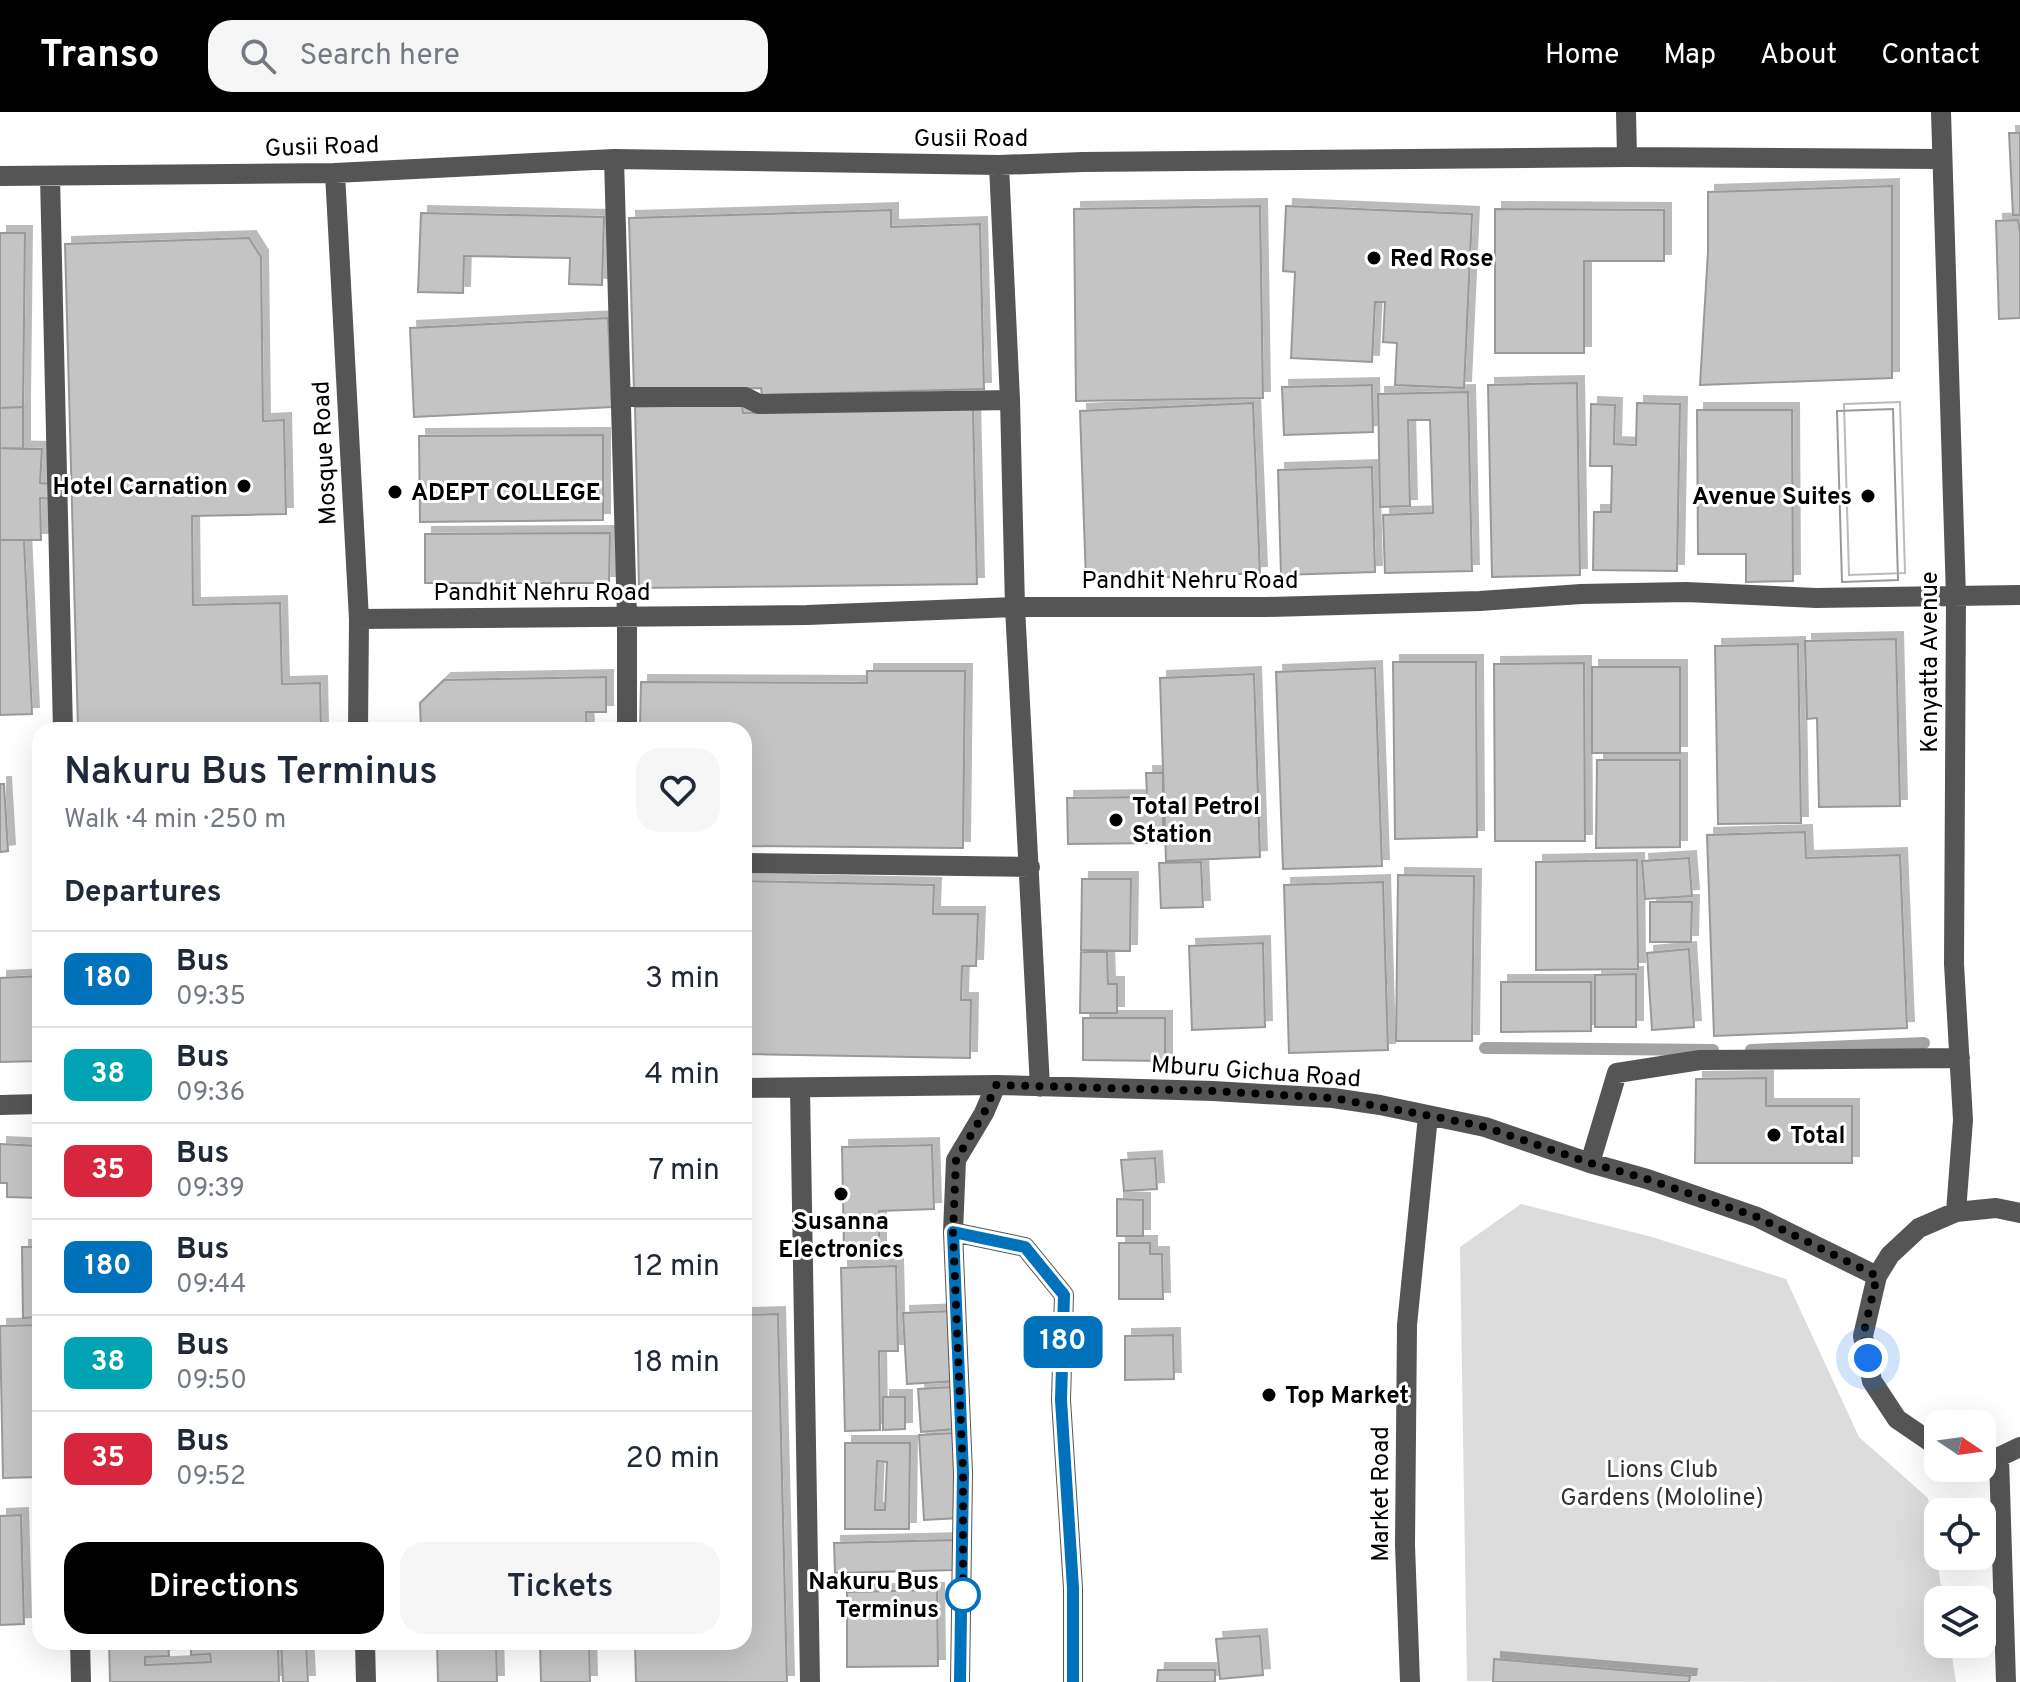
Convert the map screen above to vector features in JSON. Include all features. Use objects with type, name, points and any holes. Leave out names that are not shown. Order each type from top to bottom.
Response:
[{"type":"street","points":[[1626,112],[1627,157]]},
{"type":"street","name":"Kenyatta Avenue","points":[[1941,112],[1956,597],[1954,964],[1963,1120],[1956,1212]]},
{"type":"street","name":"Gusii Road","points":[[0,176],[335,173],[614,159],[999,165],[1627,157],[1942,159]]},
{"type":"street","points":[[614,159],[627,618],[627,722]]},
{"type":"street","points":[[999,165],[1010,400],[1015,607],[1040,1087]]},
{"type":"street","name":"Mosque Road","points":[[335,173],[359,619],[358,722]]},
{"type":"street","points":[[50,177],[63,722]]},
{"type":"street","points":[[621,397],[745,397],[759,404],[1010,400]]},
{"type":"street","name":"Pandhit Nehru Road","points":[[359,619],[807,615],[1015,607],[1267,607],[1686,592],[1816,598],[2020,595]]},
{"type":"street","points":[[752,863],[1030,867]]},
{"type":"street","points":[[1590,1163],[1617,1073],[1700,1060],[1960,1058]]},
{"type":"street","points":[[960,1682],[963,1473],[953,1232],[956,1160],[984,1113],[996,1085]]},
{"type":"street","name":"Mburu Gichua Road","points":[[752,1088],[996,1085],[1333,1098],[1485,1127],[1647,1179],[1757,1217],[1877,1276]]},
{"type":"street","points":[[800,1088],[810,1682]]},
{"type":"street","points":[[0,1105],[32,1104]]},
{"type":"street","name":"Market Road","points":[[1410,1682],[1405,1545],[1407,1325],[1428,1116]]},
{"type":"street","points":[[1924,1437],[1897,1419],[1872,1381],[1863,1336],[1877,1276],[1890,1255],[1919,1228],[1956,1212],[1996,1208],[2020,1213]]},
{"type":"street","points":[[953,1232],[1025,1247],[1064,1295],[1061,1400],[1073,1588],[1073,1682]]},
{"type":"street","points":[[1996,1455],[2020,1447]]},
{"type":"street","points":[[1992,1482],[2006,1682]]},
{"type":"street","points":[[80,1650],[81,1682]]},
{"type":"street","points":[[365,1650],[366,1682]]},
{"type":"green space","name":"Lions Club Gardens (Mololine)","points":[[1521,1204],[1652,1237],[1786,1279],[1859,1437],[1928,1498],[1924,1498],[1924,1570],[1939,1570],[1941,1586],[1924,1586],[1924,1658],[1952,1658],[1956,1682],[1467,1681],[1460,1247]]},
{"type":"building","points":[[2009,133],[2020,133],[2020,215],[2013,215]]},
{"type":"building","points":[[1892,186],[1892,378],[1700,385],[1708,252],[1708,192]]},
{"type":"building","points":[[1260,206],[1263,398],[1076,401],[1074,209]]},
{"type":"building","points":[[1286,206],[1472,214],[1464,388],[1395,385],[1397,343],[1383,342],[1385,302],[1375,302],[1372,362],[1291,358],[1295,272],[1283,271]]},
{"type":"building","points":[[1495,209],[1664,210],[1664,261],[1584,261],[1584,353],[1495,353]]},
{"type":"building","points":[[891,210],[891,227],[980,224],[984,389],[762,395],[761,388],[634,392],[629,218]]},
{"type":"building","points":[[421,213],[604,217],[602,285],[569,284],[570,258],[464,256],[463,293],[418,292]]},
{"type":"building","points":[[2018,220],[2020,318],[1999,319],[1996,221]]},
{"type":"building","points":[[0,233],[25,233],[23,407],[0,408]]},
{"type":"building","points":[[249,238],[261,257],[263,421],[284,420],[286,514],[192,516],[193,605],[280,603],[282,684],[320,683],[321,722],[78,722],[65,244]]},
{"type":"building","points":[[608,318],[612,407],[414,417],[410,328]]},
{"type":"building","points":[[1577,383],[1580,575],[1492,577],[1488,385]]},
{"type":"building","points":[[1372,385],[1373,432],[1284,435],[1282,387]]},
{"type":"building","points":[[1468,392],[1472,571],[1385,573],[1383,515],[1433,513],[1430,420],[1408,420],[1410,506],[1380,507],[1378,394]]},
{"type":"building","points":[[1253,403],[1260,573],[1086,581],[1080,411]]},
{"type":"building","points":[[1637,403],[1680,404],[1677,571],[1593,570],[1594,512],[1611,512],[1612,466],[1590,466],[1591,404],[1615,405],[1614,444],[1636,445]]},
{"type":"building","points":[[742,404],[743,413],[973,408],[977,584],[639,588],[635,407]]},
{"type":"building","points":[[23,407],[23,449],[0,448],[0,408]]},
{"type":"building","name":"Avenue Suites","points":[[1893,409],[1898,580],[1842,582],[1837,411]]},
{"type":"building","name":"Avenue Suites","points":[[1893,409],[1898,580],[1842,582],[1837,411]]},
{"type":"building","points":[[1697,410],[1792,410],[1793,581],[1746,582],[1746,554],[1698,554]]},
{"type":"building","points":[[603,435],[603,520],[420,522],[419,436]]},
{"type":"building","points":[[0,448],[42,449],[40,483],[53,484],[53,499],[40,498],[41,540],[0,540]]},
{"type":"building","points":[[1372,467],[1375,572],[1281,575],[1278,470]]},
{"type":"building","points":[[610,533],[609,583],[425,583],[425,534]]},
{"type":"building","points":[[0,540],[24,540],[32,714],[0,715]]},
{"type":"building","points":[[1896,639],[1900,806],[1819,807],[1817,718],[1807,719],[1805,641]]},
{"type":"building","points":[[1798,644],[1801,823],[1718,824],[1715,646]]},
{"type":"building","points":[[1393,662],[1476,662],[1477,837],[1395,839]]},
{"type":"building","points":[[1584,663],[1585,841],[1495,841],[1494,664]]},
{"type":"building","points":[[1592,667],[1680,667],[1680,753],[1592,753]]},
{"type":"building","points":[[1375,668],[1382,866],[1283,869],[1276,672]]},
{"type":"building","points":[[867,671],[965,671],[963,848],[752,846],[752,722],[640,722],[641,682],[867,683]]},
{"type":"building","points":[[1254,674],[1260,857],[1166,861],[1160,678]]},
{"type":"building","points":[[606,677],[606,712],[586,712],[587,722],[421,722],[420,703],[444,680]]},
{"type":"building","points":[[1597,760],[1680,760],[1680,847],[1596,848]]},
{"type":"building","name":"Total Petrol Station","points":[[1146,773],[1163,773],[1163,843],[1068,844],[1067,798],[1147,797]]},
{"type":"building","points":[[0,784],[4,784],[8,851],[0,852]]},
{"type":"building","points":[[1805,832],[1806,858],[1900,855],[1907,1028],[1714,1036],[1707,835]]},
{"type":"building","points":[[1689,858],[1692,896],[1645,899],[1642,861]]},
{"type":"building","points":[[1637,860],[1638,969],[1536,970],[1536,862]]},
{"type":"building","points":[[1201,862],[1203,907],[1161,908],[1159,863]]},
{"type":"building","points":[[1398,875],[1474,876],[1472,1041],[1396,1041]]},
{"type":"building","points":[[1082,879],[1131,879],[1130,951],[1081,950]]},
{"type":"building","points":[[752,881],[934,885],[933,914],[978,914],[976,966],[962,966],[961,1000],[971,1000],[970,1058],[752,1054]]},
{"type":"building","points":[[1383,882],[1388,1050],[1289,1053],[1284,885]]},
{"type":"building","points":[[1650,902],[1692,902],[1691,942],[1650,942]]},
{"type":"building","points":[[1263,943],[1265,1027],[1192,1030],[1189,946]]},
{"type":"building","points":[[1689,949],[1694,1027],[1652,1030],[1647,953]]},
{"type":"building","points":[[1081,952],[1107,952],[1108,984],[1117,984],[1117,1013],[1080,1013]]},
{"type":"building","points":[[1636,974],[1636,1027],[1595,1027],[1595,975]]},
{"type":"building","points":[[32,976],[32,1061],[0,1062],[0,978]]},
{"type":"building","points":[[1501,982],[1591,982],[1591,1031],[1501,1032]]},
{"type":"building","points":[[1083,1018],[1165,1018],[1165,1061],[1083,1060]]},
{"type":"building","name":"Total","points":[[1766,1078],[1766,1106],[1852,1106],[1852,1163],[1695,1163],[1696,1079]]},
{"type":"building","points":[[0,1144],[32,1146],[32,1198],[7,1197],[7,1183],[0,1183]]},
{"type":"building","points":[[932,1145],[934,1209],[879,1211],[879,1249],[844,1250],[842,1147]]},
{"type":"building","points":[[1155,1158],[1157,1189],[1124,1191],[1121,1160]]},
{"type":"building","points":[[1117,1199],[1143,1200],[1143,1236],[1117,1236]]},
{"type":"building","points":[[1119,1243],[1150,1243],[1150,1254],[1162,1254],[1163,1299],[1119,1299]]},
{"type":"building","points":[[22,1247],[32,1247],[32,1317],[23,1318]]},
{"type":"building","points":[[896,1266],[898,1351],[879,1351],[880,1430],[845,1431],[841,1268]]},
{"type":"building","points":[[954,1311],[959,1381],[907,1384],[903,1313]]},
{"type":"building","points":[[778,1314],[787,1682],[636,1682],[635,1650],[752,1650],[752,1315]]},
{"type":"building","points":[[32,1325],[32,1477],[3,1478],[0,1326]]},
{"type":"building","points":[[1173,1335],[1174,1379],[1125,1380],[1125,1336]]},
{"type":"building","points":[[952,1387],[954,1429],[921,1432],[918,1389]]},
{"type":"building","points":[[883,1397],[905,1397],[905,1429],[883,1430]]},
{"type":"building","points":[[955,1433],[960,1518],[924,1520],[919,1435]]},
{"type":"building","points":[[845,1443],[910,1443],[909,1529],[845,1529]],"holes":[[[877,1461],[887,1462],[885,1510],[875,1510]]]},
{"type":"building","points":[[21,1515],[24,1624],[0,1625],[0,1516]]},
{"type":"building","points":[[953,1540],[955,1570],[835,1573],[834,1543]]},
{"type":"building","points":[[937,1590],[938,1666],[847,1667],[847,1592]]},
{"type":"building","points":[[1260,1636],[1263,1675],[1220,1679],[1216,1639]]},
{"type":"building","points":[[109,1650],[169,1650],[169,1656],[145,1657],[145,1665],[211,1662],[210,1654],[191,1655],[191,1650],[278,1650],[279,1682],[110,1682]]},
{"type":"building","points":[[281,1650],[306,1650],[308,1682],[283,1682]]},
{"type":"building","points":[[437,1650],[496,1650],[497,1682],[438,1682]]},
{"type":"building","points":[[540,1650],[589,1650],[590,1682],[541,1682]]},
{"type":"building","points":[[1494,1659],[1690,1676],[1689,1682],[1493,1682]]},
{"type":"building","points":[[1158,1670],[1215,1670],[1215,1682],[1157,1682]]},
{"type":"waterway","points":[[1751,1050],[1924,1043]]},
{"type":"waterway","points":[[1485,1048],[1713,1050]]},
{"type":"bus line","name":"180","points":[[960,1682],[963,1473],[953,1232],[1025,1247],[1064,1295],[1061,1400],[1073,1588],[1073,1682]]},
{"type":"place","name":"Red Rose","points":[[1374,258]]},
{"type":"place","name":"Hotel Carnation","points":[[244,486]]},
{"type":"place","name":"ADEPT COLLEGE","points":[[395,492]]},
{"type":"place","name":"Avenue Suites","points":[[1868,496]]},
{"type":"place","name":"Total Petrol Station","points":[[1116,820]]},
{"type":"place","name":"Total","points":[[1774,1135]]},
{"type":"place","name":"Susanna Electronics","points":[[841,1194]]},
{"type":"place","name":"Top Market","points":[[1269,1395]]},
{"type":"place","name":"Nakuru Bus Terminus","points":[[963,1595]]},
{"type":"route","points":[[963,1595],[963,1601],[963,1473],[953,1232],[956,1160],[984,1113],[996,1085],[1333,1098],[1485,1127],[1757,1217],[1877,1276],[1863,1336],[1868,1358]]}]
